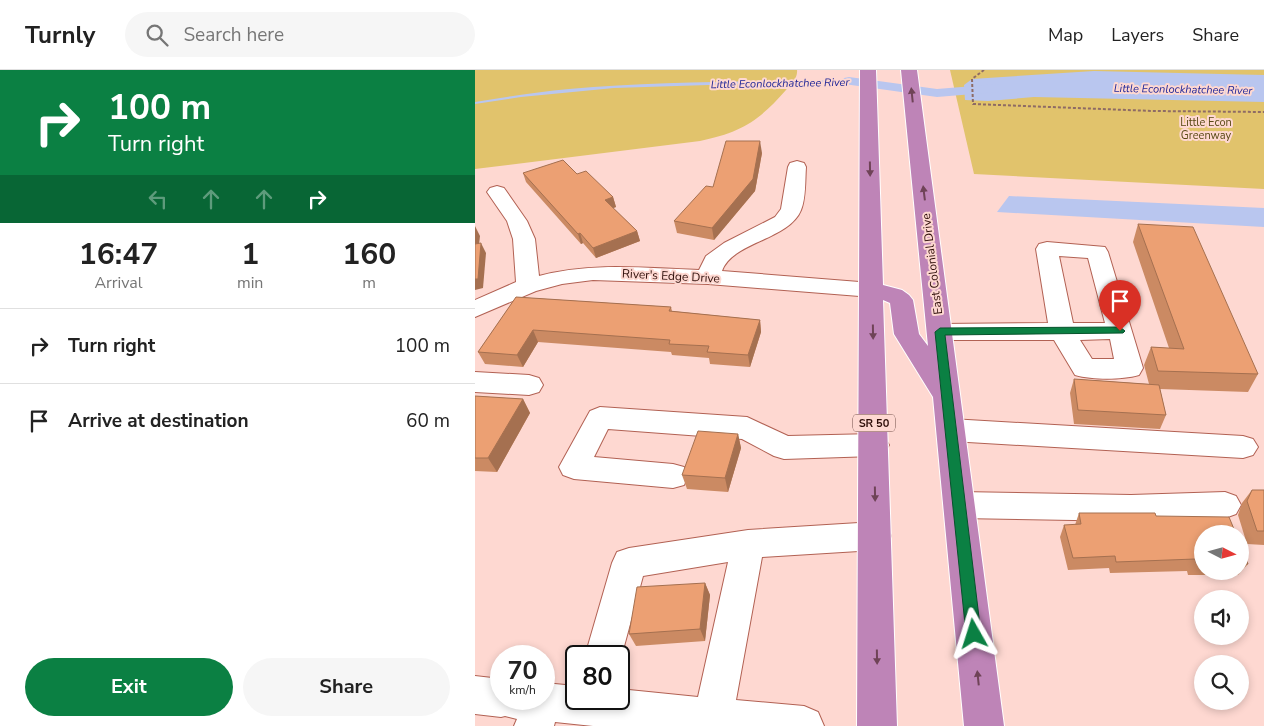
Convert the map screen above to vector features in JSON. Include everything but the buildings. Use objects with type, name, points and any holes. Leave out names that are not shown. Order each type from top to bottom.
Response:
[{"type":"highway","name":"SR 50","points":[[868,70],[877,726]]},
{"type":"highway","name":"East Colonial Drive","points":[[909,70],[984,726]]},
{"type":"highway","points":[[872,290],[894,295],[901,300],[907,334],[949,414]]},
{"type":"street","points":[[709,277],[714,261],[732,248],[782,221],[791,210],[797,167]]},
{"type":"street","points":[[497,192],[517,221],[524,239],[528,286]]},
{"type":"street","points":[[1047,249],[1097,252],[1120,331],[1130,368],[1084,368],[1062,331],[1047,249]]},
{"type":"street","name":"River's Edge Drive","points":[[475,309],[528,286],[561,277],[593,273],[709,277],[872,290]]},
{"type":"street","points":[[940,332],[1120,331]]},
{"type":"street","points":[[475,382],[529,385]]},
{"type":"street","points":[[949,414],[1243,447]]},
{"type":"street","points":[[673,476],[574,467],[600,418],[747,428],[784,448],[874,445]]},
{"type":"street","points":[[960,506],[1131,508],[1225,506]]},
{"type":"street","points":[[607,645],[629,563],[748,544],[875,536]]},
{"type":"street","points":[[712,722],[748,544]]},
{"type":"street","points":[[475,695],[490,697]]},
{"type":"street","points":[[630,709],[712,722],[804,726]]},
{"type":"path","points":[[985,70],[972,79],[973,104],[1264,112]]},
{"type":"green space","points":[[475,70],[797,70],[797,73],[794,81],[786,90],[757,118],[738,129],[714,138],[475,169]]},
{"type":"green space","name":"Little Econ Greenway","points":[[950,70],[1264,70],[1264,189],[974,174]]},
{"type":"water","points":[[1094,71],[1264,75],[1264,102],[1034,97],[988,101],[965,100],[964,85],[972,79]]},
{"type":"water","points":[[1009,196],[1264,208],[1264,227],[997,212]]},
{"type":"waterway","name":"Little Econlockhatchee River","points":[[475,103],[521,96],[614,87],[708,83],[849,81]]},
{"type":"waterway","name":"Little Econlockhatchee River","points":[[849,81],[937,93],[998,88]]},
{"type":"route","points":[[974,634],[940,332],[1120,331]]}]
